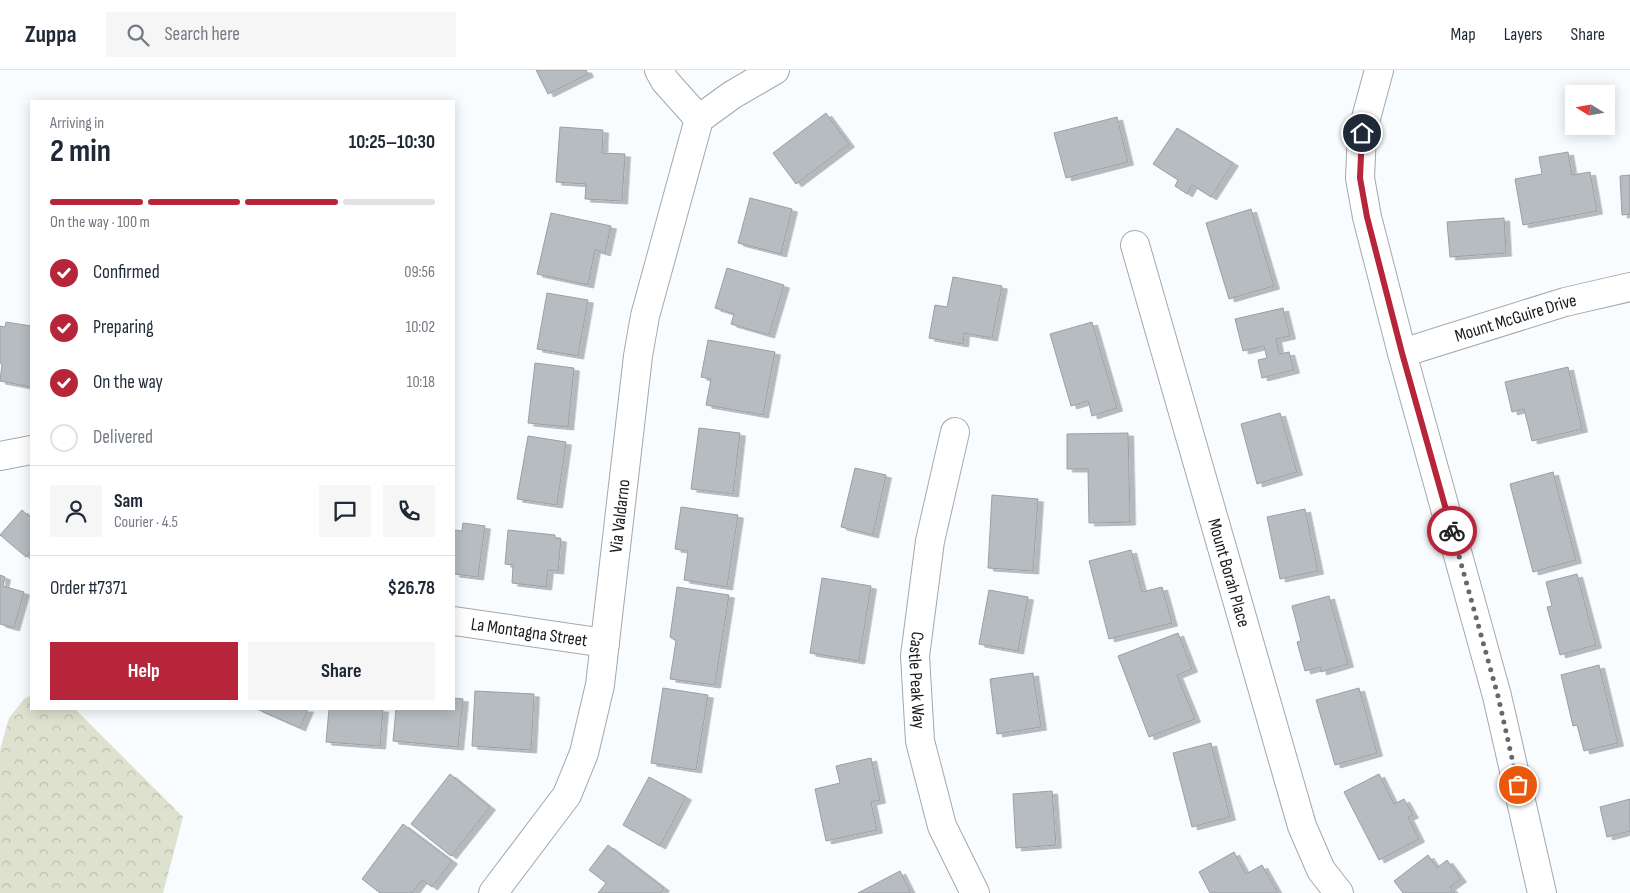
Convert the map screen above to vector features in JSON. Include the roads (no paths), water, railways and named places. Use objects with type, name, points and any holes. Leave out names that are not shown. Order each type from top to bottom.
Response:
[{"type":"street","points":[[659,70],[665,81],[699,119],[732,95],[775,70]]},
{"type":"street","points":[[1379,70],[1362,133],[1360,178],[1367,217],[1402,353],[1498,696],[1542,893]]},
{"type":"street","name":"Via Valdarno","points":[[493,893],[567,796],[584,753],[599,694],[606,643],[638,356],[646,316],[699,119]]},
{"type":"street","name":"Mount Borah Place","points":[[1135,245],[1302,826],[1321,870],[1339,893]]},
{"type":"street","name":"Mount McGuire Drive","points":[[1402,353],[1566,302],[1630,287]]},
{"type":"street","name":"Castle Peak Way","points":[[955,432],[930,541],[915,656],[922,750],[942,826],[975,893]]},
{"type":"street","points":[[0,456],[30,450]]},
{"type":"street","name":"La Montagna Street","points":[[455,621],[606,643]]}]
